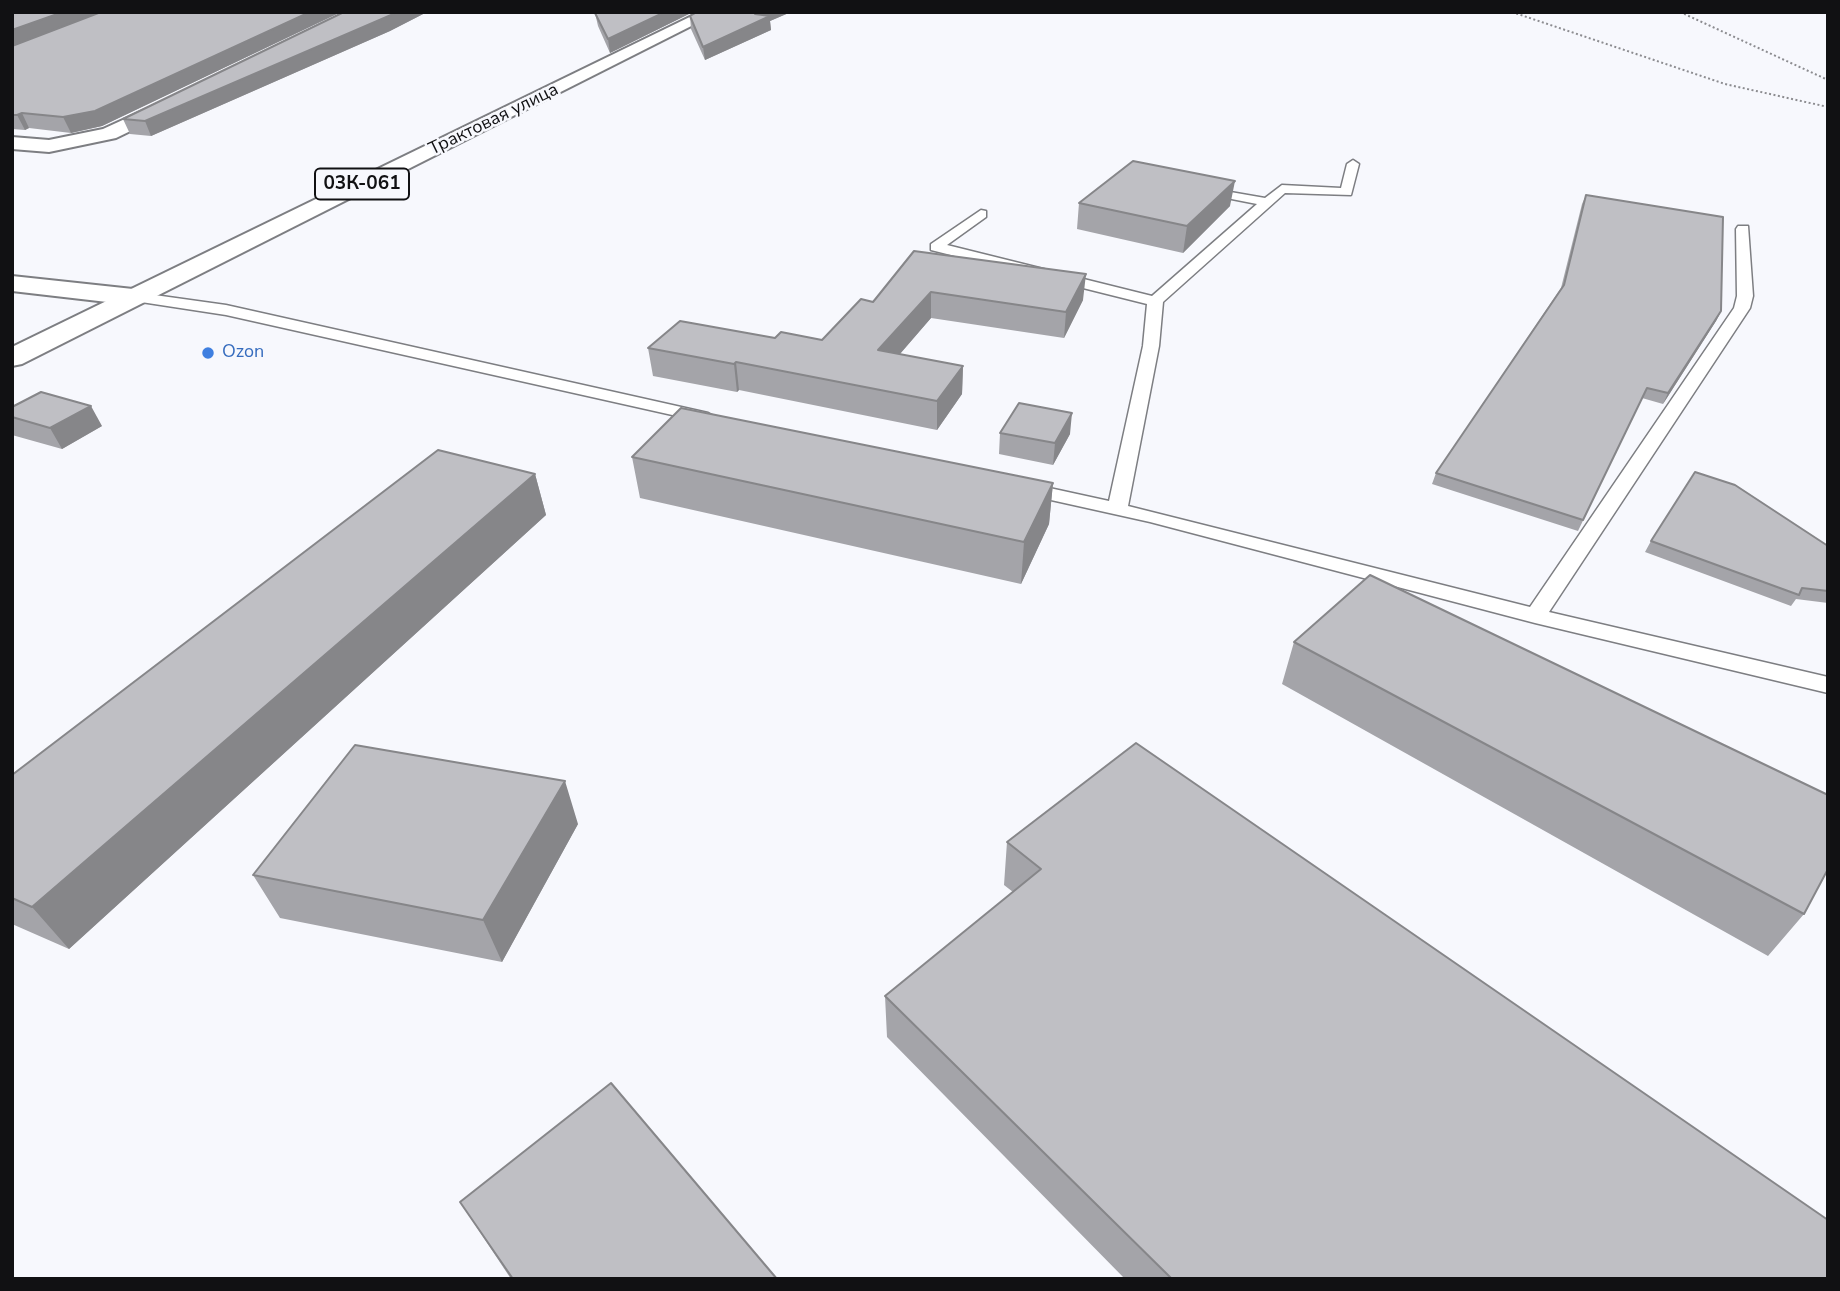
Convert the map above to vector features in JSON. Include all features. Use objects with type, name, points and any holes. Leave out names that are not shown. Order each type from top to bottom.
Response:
[{"type":"main road","name":"Трактовая улица","points":[[12,358],[712,12]]},
{"type":"main road","points":[[12,143],[49,146],[109,134],[184,98]]},
{"type":"main road","points":[[12,283],[132,297]]},
{"type":"lane","points":[[1117,509],[1151,346],[1155,302],[1282,189],[1346,192],[1353,164]]},
{"type":"lane","points":[[1185,186],[1267,202]]},
{"type":"lane","points":[[981,214],[936,247],[1155,302]]},
{"type":"lane","points":[[1535,616],[1742,308],[1745,296],[1743,229]]},
{"type":"lane","points":[[132,297],[226,310],[725,422]]},
{"type":"lane","points":[[1009,485],[1117,509],[1535,616],[1828,685]]},
{"type":"path","points":[[1512,12],[1726,84],[1828,107]]},
{"type":"path","points":[[1680,12],[1828,80]]},
{"type":"building","points":[[12,12],[63,12],[12,30]]},
{"type":"building","points":[[101,12],[310,12],[95,111],[63,117],[22,113],[12,115],[12,46]]},
{"type":"building","points":[[344,12],[398,12],[145,121],[123,119]]},
{"type":"building","points":[[665,12],[608,39],[595,13]]},
{"type":"building","points":[[697,12],[759,12],[755,14],[770,16],[703,47],[690,16]]},
{"type":"building","points":[[1133,161],[1235,181],[1187,226],[1079,203]]},
{"type":"building","points":[[1586,195],[1723,217],[1721,311],[1668,393],[1647,388],[1583,520],[1436,473],[1564,285]]},
{"type":"building","points":[[914,251],[1086,274],[1066,312],[931,292],[878,350],[963,366],[937,401],[736,362],[734,364],[648,348],[680,321],[775,338],[781,332],[822,340],[861,299],[873,302]]},
{"type":"building","points":[[41,392],[91,406],[50,428],[12,417],[12,407]]},
{"type":"building","points":[[1019,403],[1072,413],[1055,443],[1000,433]]},
{"type":"building","points":[[681,408],[1053,483],[1024,542],[632,457]]},
{"type":"building","points":[[438,450],[535,474],[32,907],[12,898],[12,775]]},
{"type":"building","points":[[1695,472],[1735,485],[1828,546],[1828,591],[1802,588],[1799,595],[1651,541]]},
{"type":"building","points":[[1370,575],[1828,795],[1828,869],[1804,914],[1294,642]]},
{"type":"building","points":[[1136,743],[1828,1220],[1828,1279],[1172,1279],[885,996],[1041,869],[1007,842]]},
{"type":"building","points":[[355,745],[565,781],[483,920],[253,875]]},
{"type":"building","points":[[611,1083],[777,1279],[513,1279],[460,1202]]},
{"type":"place","name":"Ozon","points":[[208,353]]}]
